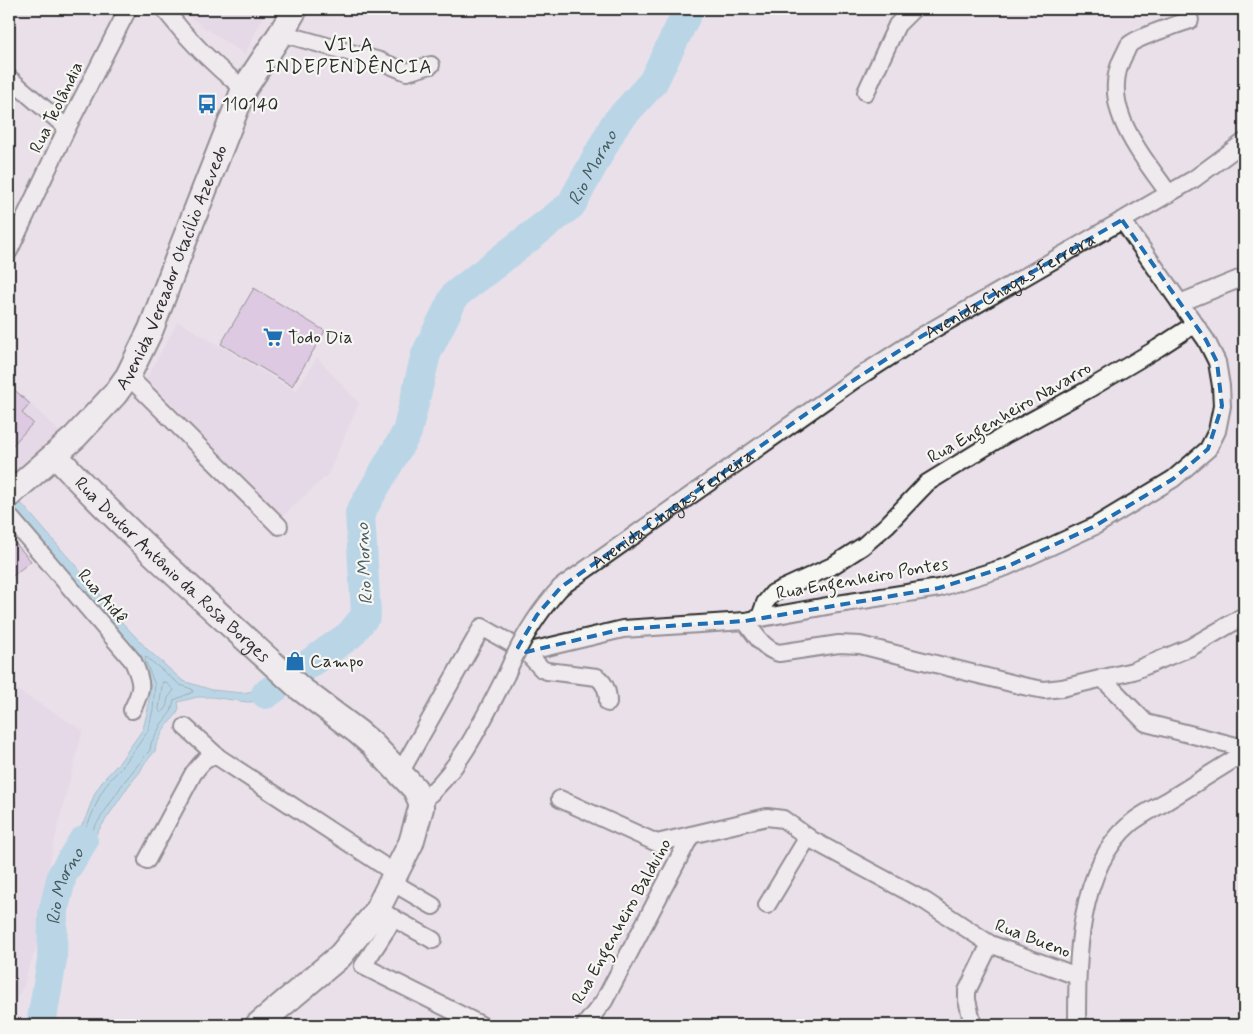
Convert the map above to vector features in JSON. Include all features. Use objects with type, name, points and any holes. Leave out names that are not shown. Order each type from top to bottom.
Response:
[{"type":"street","name":"Rua Teolândia","points":[[9,251],[67,128],[128,9]]},
{"type":"street","points":[[164,9],[203,56],[244,89]]},
{"type":"street","name":"Avenida Vereador Otacílio Azevedo","points":[[9,495],[75,437],[128,376],[151,329],[244,89],[295,9]]},
{"type":"street","points":[[866,92],[897,25],[913,9]]},
{"type":"street","points":[[1169,194],[1134,144],[1120,115],[1114,88],[1118,66],[1130,44],[1190,20]]},
{"type":"street","points":[[281,33],[380,61],[407,72],[431,64]]},
{"type":"street","points":[[9,78],[67,128]]},
{"type":"street","name":"Avenida Chagas Ferreira","points":[[421,802],[434,792],[451,772],[483,718],[523,638],[537,615],[561,586],[914,340],[1194,180],[1244,142]]},
{"type":"street","name":"Rua Engenheiro Pontes","points":[[526,652],[623,629],[752,619],[939,588],[1006,567],[1095,526],[1173,479],[1208,449],[1217,431],[1222,406],[1217,362],[1206,340],[1122,220]]},
{"type":"street","points":[[1180,303],[1244,277]]},
{"type":"street","name":"Rua Engenheiro Navarro","points":[[752,619],[773,593],[832,566],[863,546],[887,525],[927,483],[1005,434],[1089,389],[1150,353],[1194,324]]},
{"type":"street","points":[[128,376],[279,526]]},
{"type":"street","name":"Rua Doutor Antônio da Rosa Borges","points":[[55,456],[139,540],[282,672],[301,689],[358,732],[400,773],[414,789],[421,802]]},
{"type":"street","name":"Rua Aidê","points":[[9,516],[133,662],[141,681],[139,696],[132,710]]},
{"type":"street","points":[[752,619],[761,642],[771,651],[779,653],[839,644],[860,645],[1044,690],[1062,688],[1133,671],[1191,647],[1244,616]]},
{"type":"street","points":[[400,773],[482,627],[526,652],[542,669],[597,677],[603,682],[606,689],[608,703]]},
{"type":"street","points":[[1102,678],[1146,723],[1244,748]]},
{"type":"street","points":[[185,727],[218,757],[433,906]]},
{"type":"street","points":[[1077,1025],[1077,976],[1084,913],[1101,862],[1114,841],[1132,822],[1244,753]]},
{"type":"street","points":[[148,860],[193,774],[207,758],[211,756],[218,757]]},
{"type":"street","name":"Rua Bueno","points":[[560,799],[657,843],[767,816],[783,819],[808,837],[925,901],[990,944],[1077,976]]},
{"type":"street","points":[[421,802],[420,816],[414,834],[394,878],[386,913],[363,966],[481,1025]]},
{"type":"street","name":"Rua Engenheiro Balduino","points":[[585,1025],[604,1001],[691,835]]},
{"type":"street","points":[[767,905],[808,837]]},
{"type":"street","points":[[386,913],[433,940]]},
{"type":"street","points":[[258,1025],[340,956],[386,913]]},
{"type":"street","points":[[973,1025],[967,1000],[967,991],[990,944]]},
{"type":"highlighted area","points":[[1122,220],[1206,340],[1217,362],[1222,406],[1208,449],[1173,479],[1095,526],[1006,567],[939,588],[745,621],[623,629],[526,652],[518,647],[537,615],[561,587],[854,380],[922,336]]},
{"type":"shaded area","points":[[186,9],[267,9],[245,55],[190,18]]},
{"type":"shaded area","points":[[178,321],[296,391],[317,357],[359,403],[328,475],[283,516],[146,379]]},
{"type":"shaded area","points":[[9,382],[65,437],[9,490]]},
{"type":"shaded area","points":[[9,685],[83,730],[47,875],[53,876],[48,917],[24,986],[19,995],[9,1004]]},
{"type":"water","points":[[21,503],[113,609],[115,615],[148,650],[183,681],[212,690],[243,693],[258,690],[277,680],[289,693],[272,701],[247,702],[197,697],[178,702],[179,708],[176,715],[166,726],[156,745],[155,751],[129,785],[68,876],[57,875],[73,837],[84,822],[95,793],[143,729],[148,709],[150,685],[139,660],[13,511]]},
{"type":"building","name":"Todo Dia","points":[[254,288],[325,331],[292,386],[221,344]]},
{"type":"building","points":[[9,385],[30,404],[22,413],[33,423],[9,449]]},
{"type":"building","points":[[9,536],[31,561],[9,579]]},
{"type":"waterway","name":"Rio Morno","points":[[266,694],[350,635],[366,615],[360,513],[407,432],[426,354],[455,295],[571,205],[615,124],[653,82],[689,9]]},
{"type":"waterway","name":"Rio Morno","points":[[41,1025],[52,960],[53,913],[62,875],[83,841]]},
{"type":"place","name":"110140","points":[[207,104]]},
{"type":"place","name":"Todo Dia","points":[[273,337]]},
{"type":"place","name":"Campo","points":[[295,661]]},
{"type":"district","name":"VILA INDEPENDÊNCIA","points":[[349,55]]}]
